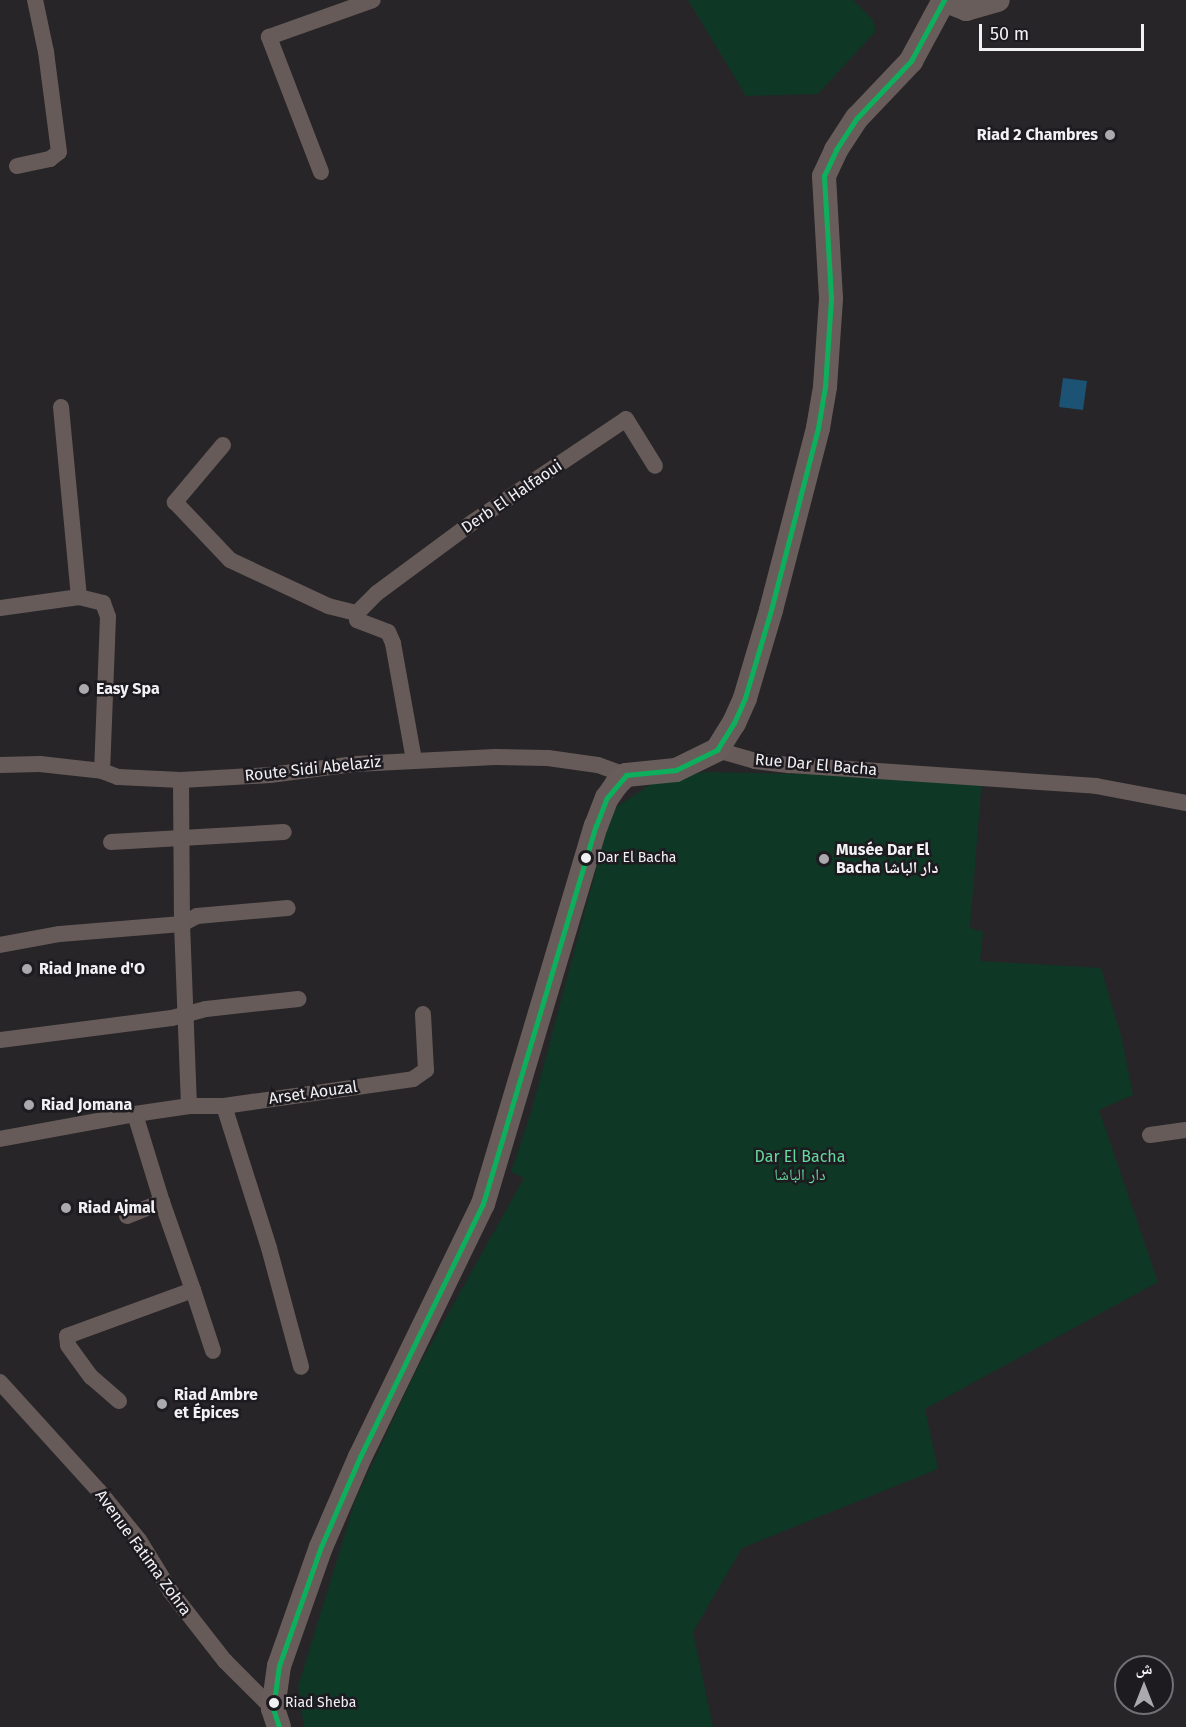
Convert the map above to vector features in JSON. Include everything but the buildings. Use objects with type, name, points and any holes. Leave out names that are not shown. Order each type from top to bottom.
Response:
[{"type":"street","points":[[17,166],[50,159],[59,152],[46,52],[35,0]]},
{"type":"street","points":[[321,172],[269,42],[270,35],[373,0]]},
{"type":"street","points":[[276,1718],[279,1666],[321,1547],[400,1369],[483,1204],[596,826],[608,798],[626,775],[676,770],[717,750],[745,698],[771,610],[818,428],[829,361],[831,298],[825,176],[836,150],[857,118],[911,61],[944,0],[966,9],[998,0]]},
{"type":"street","points":[[61,407],[79,597]]},
{"type":"street","name":"Derb El Halfaoui","points":[[357,613],[377,592],[473,522],[626,419],[656,466]]},
{"type":"street","points":[[223,445],[175,502],[230,560],[328,606],[357,613],[357,620],[388,632],[393,644],[414,760]]},
{"type":"street","points":[[0,608],[79,597],[103,603],[108,617],[102,771]]},
{"type":"street","name":"Rue Dar El Bacha","points":[[717,750],[755,762],[1096,786],[1186,802]]},
{"type":"street","name":"Route Sidi Abelaziz","points":[[0,765],[40,764],[102,771],[118,777],[181,780],[270,775],[355,764],[414,760],[549,758],[598,765],[626,775]]},
{"type":"street","points":[[181,780],[182,924],[189,1106]]},
{"type":"street","points":[[111,842],[284,831]]},
{"type":"street","points":[[0,945],[70,933],[182,924],[197,916],[288,909]]},
{"type":"street","points":[[0,1040],[185,1016],[206,1009],[298,999]]},
{"type":"street","name":"Arset Aouzal","points":[[0,1139],[189,1106],[224,1106],[413,1079],[426,1071],[423,1014]]},
{"type":"street","points":[[224,1106],[269,1248],[301,1367]]},
{"type":"street","points":[[135,1114],[162,1202],[213,1351]]},
{"type":"street","points":[[1150,1135],[1186,1130]]},
{"type":"street","points":[[127,1216],[162,1202]]},
{"type":"street","points":[[119,1401],[91,1377],[68,1345],[67,1336],[193,1290]]},
{"type":"street","name":"Avenue Fatima Zohra","points":[[0,1382],[99,1491],[139,1540],[171,1592],[225,1661],[276,1718]]},
{"type":"green space","points":[[688,0],[853,0],[873,20],[876,31],[818,94],[746,96]]},
{"type":"green space","name":"Dar El Bacha دار الباشا","points":[[703,772],[982,778],[970,928],[983,932],[980,961],[1101,968],[1121,1035],[1133,1095],[1099,1110],[1158,1282],[925,1409],[938,1469],[742,1548],[693,1632],[713,1727],[304,1727],[298,1687],[355,1501],[415,1373],[524,1178],[511,1172],[532,1109],[612,810],[651,784]]},
{"type":"water","points":[[1063,378],[1087,381],[1083,410],[1059,407]]},
{"type":"transit line","points":[[279,1727],[273,1709],[279,1666],[321,1547],[360,1457],[483,1204],[596,826],[607,798],[626,775],[676,770],[717,750],[734,723],[745,698],[771,610],[818,428],[825,387],[831,298],[824,176],[836,150],[857,118],[911,61],[944,0]]},
{"type":"place","name":"Riad 2 Chambres","points":[[1110,135]]},
{"type":"place","name":"Easy Spa","points":[[84,689]]},
{"type":"place","name":"Dar El Bacha","points":[[586,858]]},
{"type":"place","name":"Musée Dar El Bacha دار الباشا","points":[[824,859]]},
{"type":"place","name":"Riad Jnane d'O","points":[[27,969]]},
{"type":"place","name":"Riad Jomana","points":[[29,1105]]},
{"type":"place","name":"Riad Ajmal","points":[[66,1208]]},
{"type":"place","name":"Riad Ambre et Épices","points":[[162,1404]]},
{"type":"place","name":"Riad Sheba","points":[[274,1703]]}]
